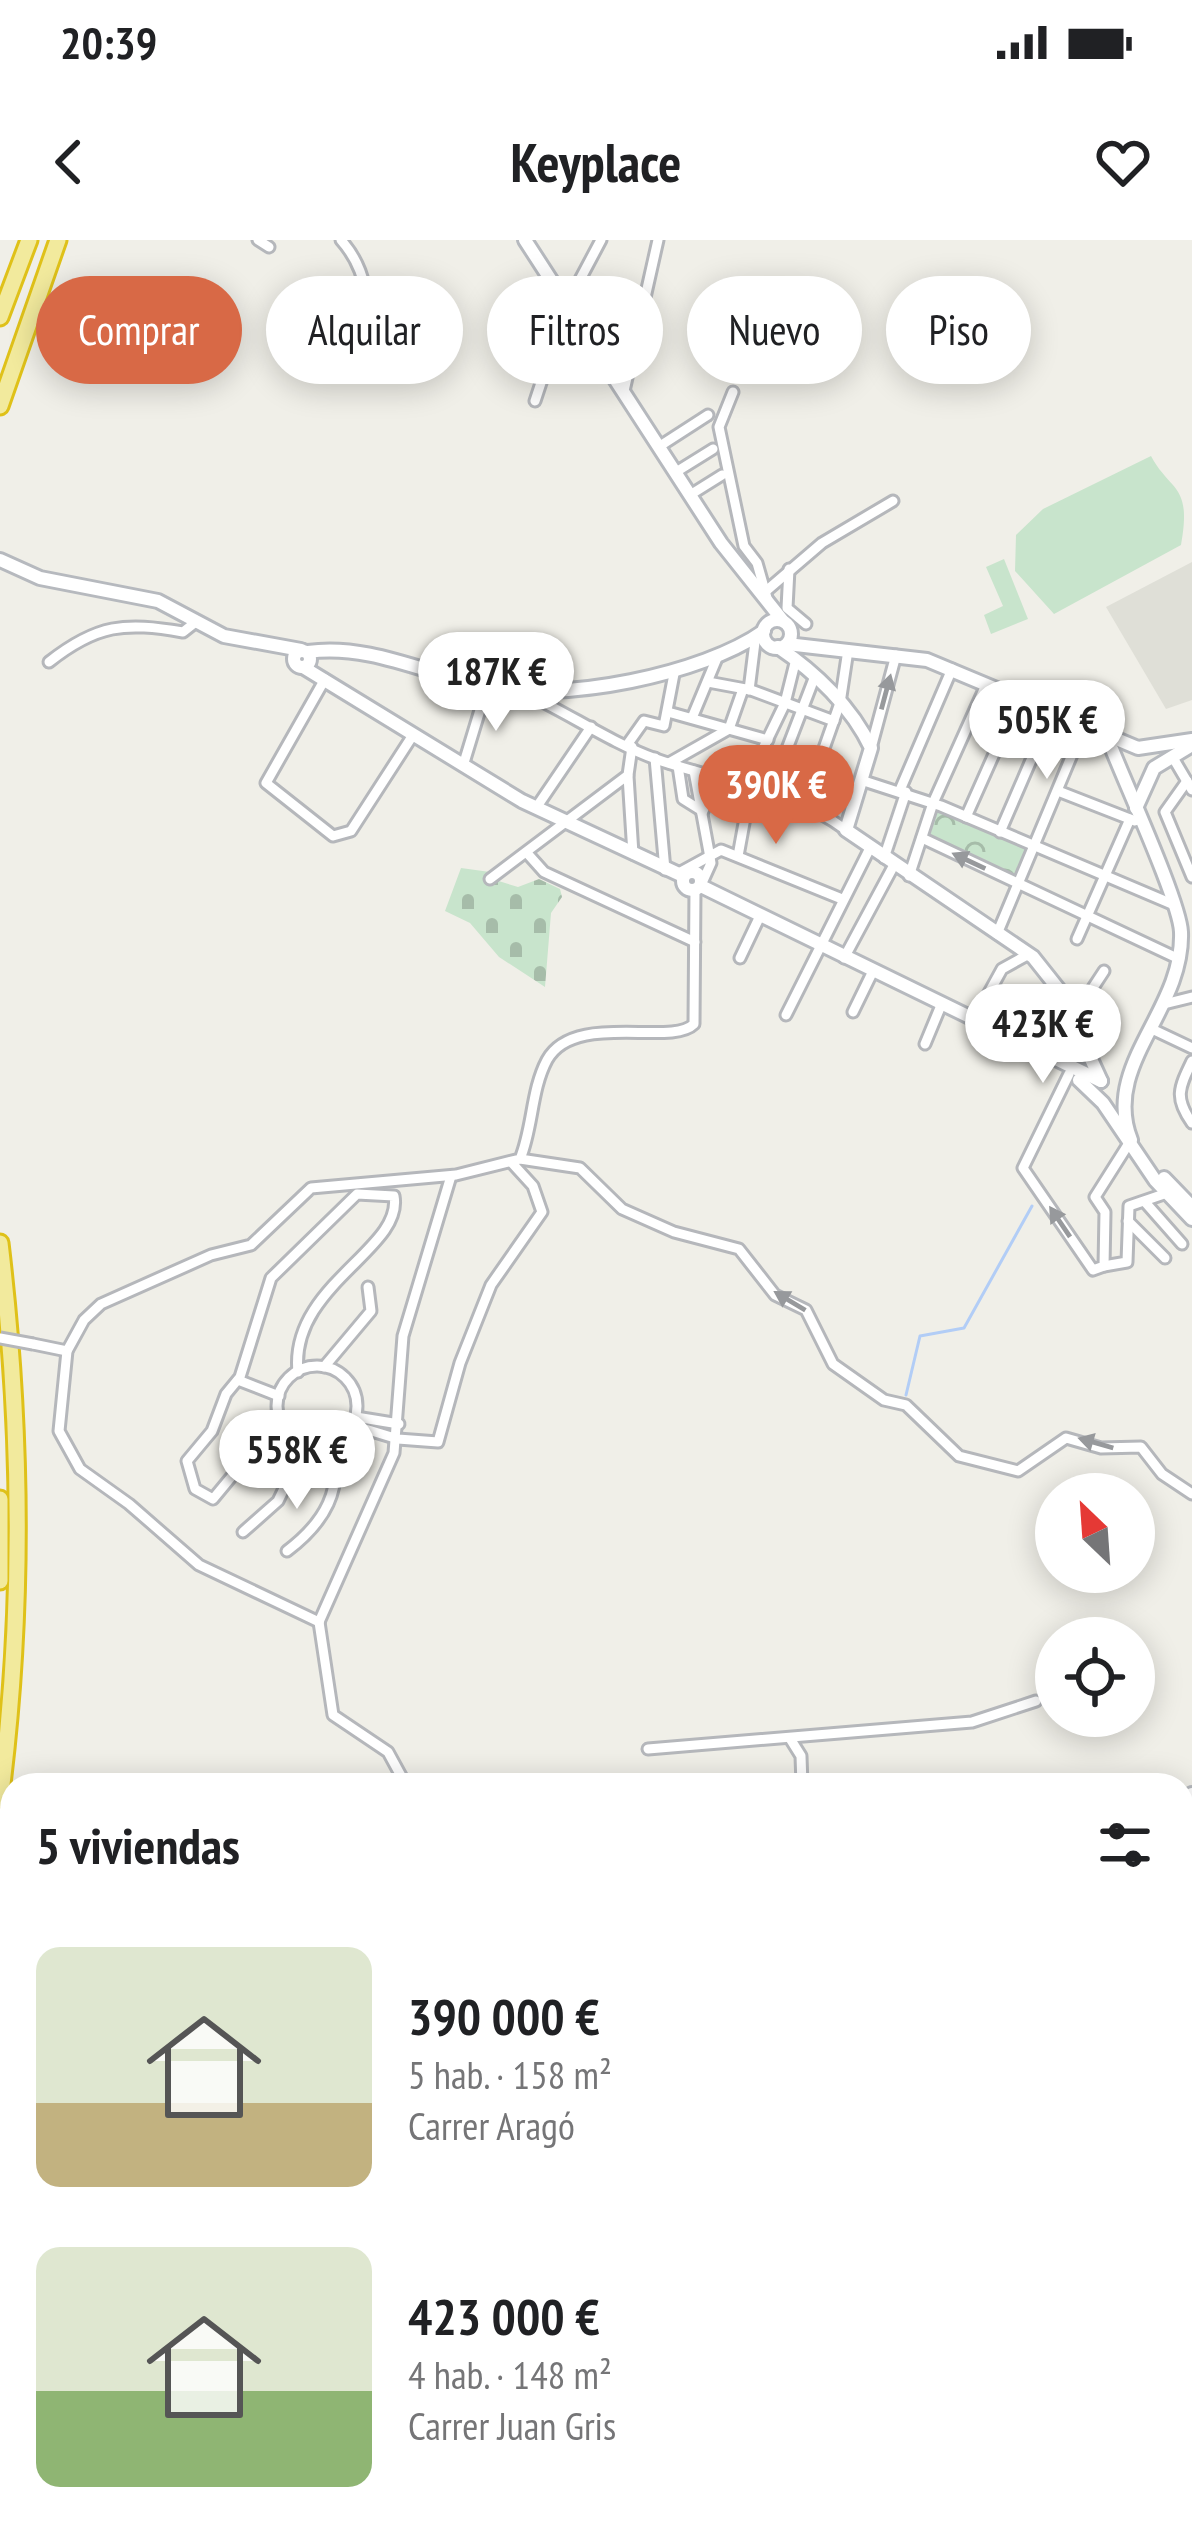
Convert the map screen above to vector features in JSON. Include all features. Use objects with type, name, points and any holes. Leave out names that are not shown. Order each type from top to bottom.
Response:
[{"type":"highway","points":[[0,317],[28,240]]},
{"type":"highway","points":[[0,406],[58,240]]},
{"type":"highway","points":[[0,1244],[16,1422],[17,1561],[2,1773]]},
{"type":"highway","points":[[0,1498],[0,1581]]},
{"type":"street","points":[[258,240],[269,247]]},
{"type":"street","points":[[341,240],[361,276]]},
{"type":"street","points":[[525,240],[549,276]]},
{"type":"street","points":[[582,276],[602,240]]},
{"type":"street","points":[[624,392],[658,240]]},
{"type":"street","points":[[536,401],[541,384]]},
{"type":"street","points":[[619,384],[690,495],[764,591]]},
{"type":"street","points":[[674,764],[729,728],[771,636],[755,560],[744,545],[719,428],[734,392]]},
{"type":"street","points":[[660,446],[708,416]]},
{"type":"street","points":[[676,472],[713,448]]},
{"type":"street","points":[[690,495],[722,475]]},
{"type":"street","points":[[764,591],[787,570],[893,501]]},
{"type":"street","points":[[730,552],[744,545]]},
{"type":"street","points":[[0,560],[40,578],[158,601],[224,636],[303,659],[322,677],[536,808],[675,873],[690,872],[700,886],[1109,1088]]},
{"type":"street","points":[[755,560],[787,570]]},
{"type":"street","points":[[787,570],[787,608],[806,624]]},
{"type":"street","points":[[49,662],[89,634],[135,624],[183,632],[197,621]]},
{"type":"street","points":[[771,636],[868,729]]},
{"type":"street","points":[[303,659],[368,654],[522,692],[674,674],[771,636],[896,655],[952,669],[1150,753],[1151,772],[1135,817],[1077,939]]},
{"type":"street","points":[[804,805],[840,703],[848,650]]},
{"type":"street","points":[[846,830],[871,748],[868,729],[896,655]]},
{"type":"street","points":[[692,718],[717,658]]},
{"type":"street","points":[[758,759],[785,703],[796,659]]},
{"type":"street","points":[[844,958],[889,862],[903,791],[952,669]]},
{"type":"street","points":[[633,854],[629,746],[644,721],[664,726],[674,674]]},
{"type":"street","points":[[780,767],[815,676]]},
{"type":"street","points":[[322,677],[266,782],[333,836],[351,831],[413,735]]},
{"type":"street","points":[[708,682],[746,689],[834,721]]},
{"type":"street","points":[[909,876],[933,803],[986,685]]},
{"type":"street","points":[[463,766],[487,687]]},
{"type":"street","points":[[553,706],[553,696],[563,688]]},
{"type":"street","points":[[522,692],[655,758],[804,805],[1029,954],[1069,1009],[1155,1180],[1190,1206]]},
{"type":"street","points":[[965,817],[1019,698]]},
{"type":"street","points":[[668,712],[768,740]]},
{"type":"street","points":[[1000,832],[1051,714]]},
{"type":"street","points":[[536,808],[591,727]]},
{"type":"street","points":[[997,934],[1084,727]]},
{"type":"street","points":[[1100,733],[1123,770],[1135,817],[1186,935],[1154,1030],[1130,1070],[1109,1088]]},
{"type":"street","points":[[1123,770],[1125,757],[1140,748],[1192,742]]},
{"type":"street","points":[[1123,770],[1137,779],[1192,742]]},
{"type":"street","points":[[1172,756],[1189,786],[1165,812],[1192,877]]},
{"type":"street","points":[[655,758],[675,873]]},
{"type":"street","points":[[674,764],[683,799],[702,813]]},
{"type":"street","points":[[516,1161],[547,1060],[558,1047],[637,1029],[675,1034],[694,1024],[700,886],[710,854],[694,771]]},
{"type":"street","points":[[490,879],[628,775]]},
{"type":"street","points":[[702,813],[720,777]]},
{"type":"street","points":[[863,781],[933,803],[1174,910],[1192,908]]},
{"type":"street","points":[[738,856],[751,785]]},
{"type":"street","points":[[1058,791],[1135,817]]},
{"type":"street","points":[[922,838],[1083,918],[1177,958]]},
{"type":"street","points":[[786,1015],[870,848]]},
{"type":"street","points":[[675,873],[721,850],[842,899]]},
{"type":"street","points":[[527,853],[544,872],[695,941]]},
{"type":"street","points":[[740,958],[760,916]]},
{"type":"street","points":[[975,1018],[1002,969],[1029,954]]},
{"type":"street","points":[[853,1012],[873,971]]},
{"type":"street","points":[[1069,1009],[1083,1003],[1104,971]]},
{"type":"street","points":[[1164,1004],[1192,997]]},
{"type":"street","points":[[925,1044],[942,1003]]},
{"type":"street","points":[[1154,1030],[1192,1048]]},
{"type":"street","points":[[1089,1048],[1069,1070],[1023,1168],[1089,1265],[1102,1268],[1127,1262],[1129,1206],[1167,1193]]},
{"type":"street","points":[[1192,1061],[1177,1092],[1192,1124]]},
{"type":"street","points":[[1102,1268],[1105,1212],[1095,1197],[1131,1140]]},
{"type":"street","points":[[354,1421],[398,1439],[438,1442],[460,1363],[491,1285],[542,1212],[533,1186],[516,1161]]},
{"type":"street","points":[[319,1622],[199,1565],[80,1469],[58,1431],[67,1351],[84,1321],[101,1304],[211,1255],[251,1245],[311,1188],[453,1175],[516,1161],[580,1168],[622,1209],[674,1232],[739,1249],[776,1294],[806,1310],[833,1364],[884,1400],[906,1405],[959,1456],[1009,1472],[1026,1468],[1066,1438],[1101,1448],[1141,1447],[1162,1474],[1192,1494]]},
{"type":"street","points":[[1145,1161],[1190,1206]]},
{"type":"street","points":[[399,1773],[388,1752],[333,1715],[319,1622],[398,1439],[397,1382],[403,1336],[453,1175]]},
{"type":"street","points":[[1155,1180],[1190,1206]]},
{"type":"street","points":[[279,1417],[249,1430],[237,1471],[213,1499],[194,1489],[187,1461],[212,1431],[226,1394],[238,1380],[262,1294],[282,1262],[357,1194],[394,1196],[391,1224],[312,1308],[298,1372],[279,1396],[279,1417],[291,1437],[305,1445],[331,1442],[354,1421],[356,1397],[349,1382],[324,1367]]},
{"type":"street","points":[[1145,1202],[1182,1244]]},
{"type":"street","points":[[1128,1221],[1165,1258]]},
{"type":"street","points":[[298,1372],[324,1367],[371,1311],[368,1287]]},
{"type":"street","points":[[0,1338],[67,1351]]},
{"type":"street","points":[[238,1380],[279,1396]]},
{"type":"street","points":[[354,1421],[399,1424]]},
{"type":"street","points":[[287,1551],[319,1523],[332,1498],[337,1472],[331,1442]]},
{"type":"street","points":[[243,1532],[278,1501],[305,1445]]},
{"type":"street","points":[[648,1749],[972,1722],[1035,1701]]},
{"type":"street","points":[[791,1740],[801,1756],[802,1773]]},
{"type":"shaded area","points":[[1192,562],[1192,700],[1166,709],[1106,607]]},
{"type":"green space","points":[[1151,456],[1182,499],[1181,545],[1054,614],[1015,571],[1016,535],[1043,509]]},
{"type":"green space","points":[[1004,559],[1028,619],[991,634],[984,615],[1003,606],[986,567]]},
{"type":"green space","points":[[938,810],[1028,849],[1015,880],[929,838]]},
{"type":"green space","points":[[461,868],[490,872],[489,878],[518,887],[539,879],[560,889],[562,897],[551,913],[545,987],[499,957],[470,923],[445,911]]},
{"type":"waterway","points":[[906,1395],[920,1336],[964,1328],[1032,1206]]}]
